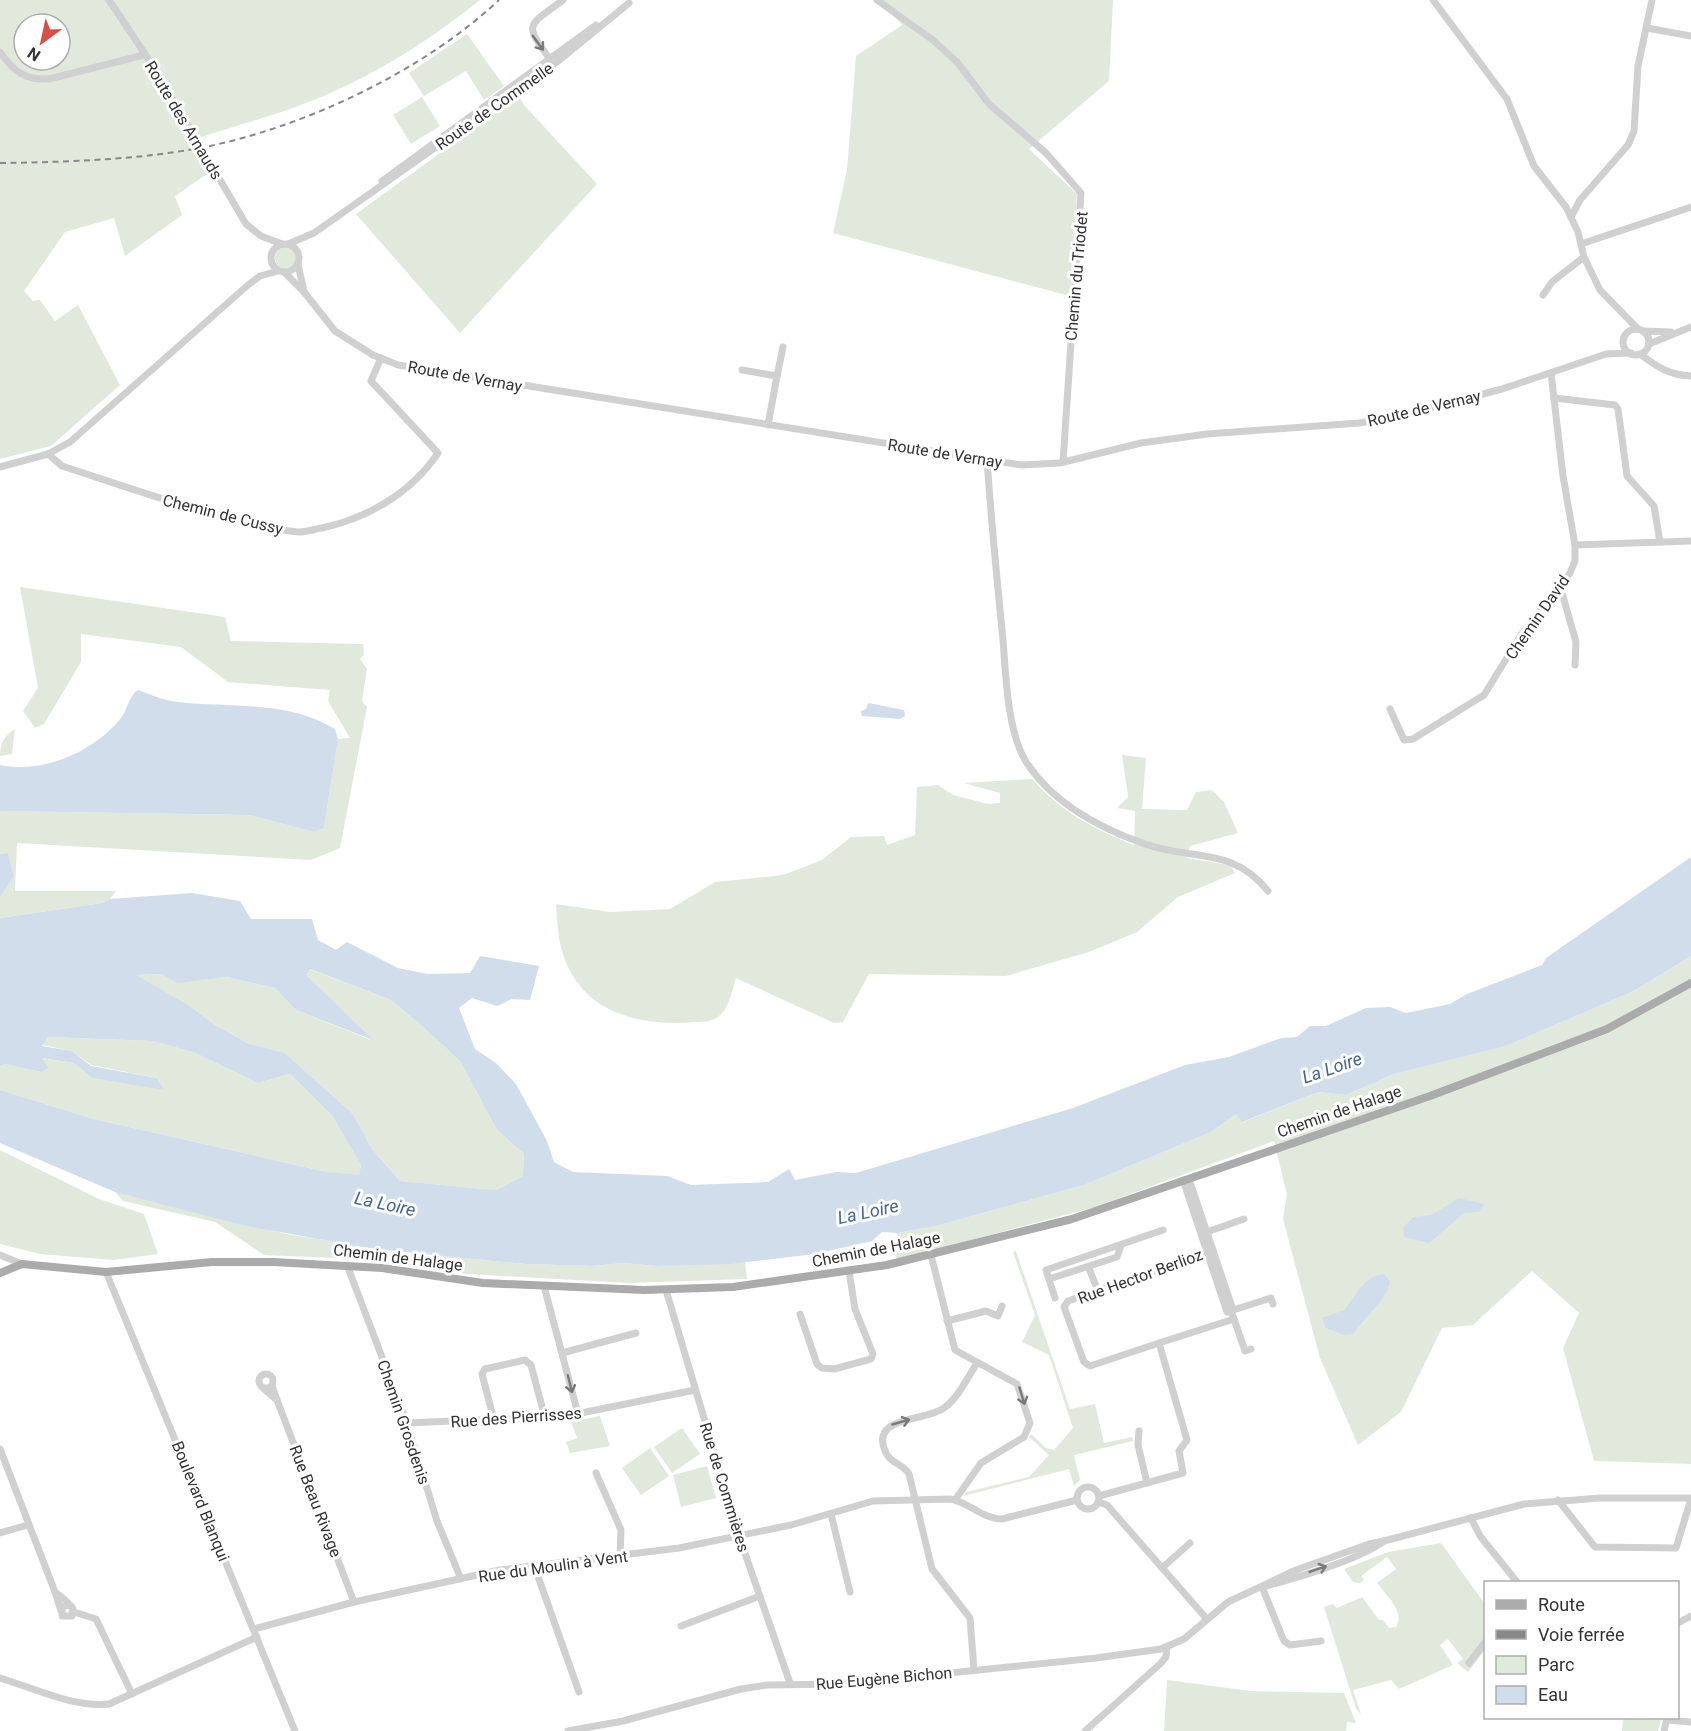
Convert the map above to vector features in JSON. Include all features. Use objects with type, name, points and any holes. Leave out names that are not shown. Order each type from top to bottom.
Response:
[{"type":"main road","name":"Chemin de Halage","points":[[22,1264],[106,1272],[212,1262],[347,1265],[483,1283],[666,1290],[733,1287],[849,1271],[931,1255],[1072,1219],[1541,1056],[1607,1029],[1691,983]]},
{"type":"main road","points":[[0,1273],[22,1264]]},
{"type":"street","name":"Route des Arnauds","points":[[109,0],[159,76],[246,224],[261,236],[285,244]]},
{"type":"street","points":[[550,59],[532,34],[531,28],[534,22],[563,0]]},
{"type":"street","name":"Chemin du Triodet","points":[[877,0],[934,41],[958,63],[989,104],[1046,153],[1081,193],[1063,462]]},
{"type":"street","points":[[1433,0],[1507,99],[1534,166],[1566,207],[1571,217],[1584,257],[1600,290],[1624,317],[1648,336],[1648,346],[1661,370]]},
{"type":"street","points":[[1571,217],[1580,200],[1628,145],[1634,130],[1638,66],[1652,0]]},
{"type":"street","name":"Route de Commelle","points":[[354,204],[406,162],[631,1]]},
{"type":"street","name":"Route de Commelle","points":[[285,244],[314,233],[556,62],[631,1]]},
{"type":"street","points":[[1647,28],[1691,36]]},
{"type":"street","points":[[0,52],[14,71],[24,77],[37,80],[49,80],[144,55]]},
{"type":"street","points":[[1581,244],[1691,207]]},
{"type":"street","name":"Route de Commelle","points":[[299,254],[314,233]]},
{"type":"street","name":"Route des Arnauds","points":[[261,236],[271,255]]},
{"type":"street","points":[[0,467],[48,454],[82,433],[183,339],[260,276],[271,255],[285,244],[299,254],[298,264],[292,270],[260,276]]},
{"type":"street","points":[[271,255],[281,272]]},
{"type":"street","points":[[1543,294],[1552,282],[1584,257]]},
{"type":"street","name":"Route de Vernay","points":[[298,264],[304,292]]},
{"type":"street","name":"Route de Vernay","points":[[281,272],[304,292],[335,331],[350,343],[381,358],[421,369],[1021,465],[1063,462],[1141,443],[1207,434],[1359,423],[1390,418],[1448,405],[1551,374],[1606,354],[1630,353]]},
{"type":"street","points":[[1624,317],[1626,334],[1624,343],[1630,353],[1640,354],[1661,370],[1673,375],[1691,376]]},
{"type":"street","points":[[1640,354],[1648,346],[1691,327]]},
{"type":"street","points":[[1626,334],[1640,330],[1676,332]]},
{"type":"street","name":"Route de Vernay","points":[[1606,354],[1626,334]]},
{"type":"street","points":[[768,425],[783,347]]},
{"type":"street","name":"Chemin de Cussy","points":[[48,454],[62,466],[186,507],[300,532],[332,525],[365,514],[402,493],[430,465],[438,453],[371,381],[381,358]]},
{"type":"street","points":[[742,370],[777,376]]},
{"type":"street","name":"Chemin David","points":[[1390,709],[1404,740],[1413,739],[1467,708],[1484,695],[1521,635],[1560,585],[1575,561],[1575,545],[1551,374]]},
{"type":"street","points":[[1554,398],[1615,405],[1618,409],[1628,476],[1654,506],[1660,542]]},
{"type":"street","points":[[987,459],[1006,673],[1012,719],[1023,757],[1056,798],[1074,809],[1130,839],[1160,850],[1228,860],[1259,880],[1268,891]]},
{"type":"street","points":[[1575,545],[1691,541]]},
{"type":"street","points":[[1560,585],[1576,642],[1575,665]]},
{"type":"street","points":[[1186,1179],[1245,1351],[1251,1349]]},
{"type":"street","points":[[1204,1233],[1244,1220]]},
{"type":"street","points":[[1055,1298],[1046,1270],[1163,1230]]},
{"type":"street","points":[[1049,1279],[1117,1257],[1121,1245]]},
{"type":"street","name":"Rue Hector Berlioz","points":[[1159,1343],[1090,1366],[1084,1362],[1064,1307],[1068,1301],[1210,1250]]},
{"type":"street","points":[[0,1255],[22,1264]]},
{"type":"street","points":[[931,1255],[955,1350],[1017,1384],[1030,1427],[1019,1440],[981,1463],[956,1500],[989,1518],[1002,1519],[1077,1500]]},
{"type":"street","name":"Chemin Grosdenis","points":[[347,1265],[407,1423],[437,1521],[461,1579]]},
{"type":"street","points":[[1088,1266],[1098,1291]]},
{"type":"street","points":[[800,1314],[818,1364],[822,1368],[834,1369],[871,1359],[873,1354],[855,1309],[849,1271]]},
{"type":"street","name":"Boulevard Blanqui","points":[[106,1272],[295,1731]]},
{"type":"street","points":[[544,1286],[578,1414]]},
{"type":"street","name":"Rue de Commières","points":[[666,1290],[739,1536],[790,1683]]},
{"type":"street","points":[[1206,1618],[1107,1505],[1098,1499],[1095,1489],[1087,1487],[1078,1492],[1077,1500],[1080,1506],[1087,1509],[1094,1507],[1098,1499],[1183,1473],[1179,1451],[1187,1440],[1159,1343],[1271,1298],[1273,1304]]},
{"type":"street","points":[[947,1321],[987,1311],[998,1316],[1002,1306]]},
{"type":"street","points":[[562,1353],[636,1333]]},
{"type":"street","points":[[494,1420],[482,1374],[485,1369],[525,1360],[531,1365],[545,1418]]},
{"type":"street","points":[[974,1670],[970,1618],[932,1569],[905,1468],[886,1455],[883,1442],[885,1431],[895,1423],[944,1409],[977,1363]]},
{"type":"street","name":"Rue Beau Rivage","points":[[268,1387],[277,1400],[354,1602]]},
{"type":"street","name":"Rue des Pierrisses","points":[[407,1423],[545,1418],[578,1414],[695,1390]]},
{"type":"street","points":[[1139,1431],[1138,1445],[1147,1483]]},
{"type":"street","points":[[0,1449],[61,1611],[64,1606],[96,1619],[132,1694]]},
{"type":"street","points":[[596,1473],[621,1530],[620,1557]]},
{"type":"street","points":[[1085,1731],[1160,1665],[1166,1657],[1167,1647],[1184,1639],[1206,1618],[1228,1602],[1262,1587],[1335,1560],[1376,1548],[1384,1541],[1524,1504],[1558,1500],[1691,1498],[1676,1548],[1595,1547],[1558,1500]]},
{"type":"street","name":"Rue du Moulin à Vent","points":[[254,1629],[354,1602],[461,1579],[534,1565],[620,1557],[739,1536],[864,1504],[956,1500]]},
{"type":"street","points":[[831,1514],[850,1592]]},
{"type":"street","points":[[1471,1518],[1480,1536],[1516,1581]]},
{"type":"street","points":[[0,1533],[28,1526]]},
{"type":"street","points":[[1162,1568],[1190,1543]]},
{"type":"street","points":[[534,1565],[579,1692]]},
{"type":"street","points":[[1262,1587],[1284,1641],[1290,1645],[1321,1641]]},
{"type":"street","points":[[55,1592],[73,1609]]},
{"type":"street","points":[[681,1626],[760,1596]]},
{"type":"street","points":[[0,1678],[96,1706],[109,1704],[257,1637]]},
{"type":"street","points":[[1468,1663],[1484,1642]]},
{"type":"street","name":"Rue Eugène Bichon","points":[[568,1731],[623,1722],[741,1689],[790,1683],[842,1684],[1096,1658],[1167,1647]]},
{"type":"street","points":[[1664,1731],[1667,1719],[1691,1722]]},
{"type":"green space","points":[[0,0],[480,0],[404,54],[342,88],[289,109],[190,141],[207,174],[175,196],[182,215],[125,256],[114,218],[65,232],[24,291],[33,301],[40,300],[55,321],[78,305],[120,385],[51,446],[0,459]]},
{"type":"green space","points":[[878,0],[1113,0],[1109,81],[1029,149],[1077,194],[1070,296],[833,233],[847,170],[856,56],[902,25]]},
{"type":"green space","points":[[467,34],[504,86],[484,100],[466,71],[424,96],[409,73]]},
{"type":"green space","points":[[519,96],[524,105],[597,184],[460,333],[356,214]]},
{"type":"green space","points":[[422,97],[440,126],[411,144],[393,115]]},
{"type":"green space","points":[[286,247],[296,254],[297,258],[290,268],[286,269],[276,262],[275,258],[282,248]]},
{"type":"green space","points":[[20,587],[225,617],[231,641],[363,644],[364,655],[360,659],[367,669],[362,701],[367,707],[340,848],[311,860],[17,843],[15,891],[116,891],[110,899],[102,903],[0,918],[0,897],[14,877],[8,853],[0,854],[0,811],[249,815],[314,832],[324,828],[338,739],[350,738],[328,701],[330,690],[228,682],[181,647],[81,634],[81,662],[44,724],[35,728],[23,711],[38,688]]},
{"type":"green space","points":[[15,729],[12,754],[0,756],[3,740]]},
{"type":"green space","points":[[1122,755],[1146,758],[1142,809],[1187,810],[1196,792],[1212,790],[1224,802],[1238,833],[1190,846],[1186,858],[1230,865],[1235,873],[1178,897],[1137,932],[1089,952],[1006,976],[869,974],[843,1022],[834,1023],[736,978],[726,1008],[712,1020],[678,1023],[646,1021],[614,1012],[600,1004],[577,982],[566,963],[559,935],[556,904],[610,912],[670,909],[715,882],[783,875],[822,860],[851,837],[884,836],[887,845],[915,835],[917,787],[938,785],[953,795],[988,804],[1000,803],[1000,793],[964,783],[1032,779],[1055,801],[1079,818],[1134,845],[1135,811],[1117,808],[1128,797]]},
{"type":"green space","points":[[1691,956],[1691,1464],[1594,1461],[1563,1348],[1579,1313],[1532,1271],[1473,1325],[1442,1328],[1401,1412],[1358,1445],[1320,1358],[1283,1219],[1287,1195],[1274,1141],[1095,1207],[896,1260],[897,1233],[936,1226],[1084,1185],[1211,1132],[1236,1114],[1243,1122],[1318,1092],[1346,1095],[1394,1074],[1506,1046],[1634,991]]},
{"type":"green space","points":[[309,969],[391,1000],[460,1061],[497,1130],[524,1154],[523,1176],[496,1190],[400,1181],[372,1149],[353,1114],[285,1053],[247,1043],[214,1024],[187,1004],[135,975],[161,974],[178,982],[226,977],[275,988],[296,1010],[371,1040],[305,975]]},
{"type":"green space","points":[[48,1037],[152,1041],[193,1052],[258,1083],[290,1074],[333,1117],[361,1165],[359,1176],[327,1172],[94,1119],[0,1090],[0,1066],[5,1064],[41,1072],[41,1058],[74,1063],[92,1078],[163,1089],[157,1078],[91,1065],[72,1051],[42,1045]]},
{"type":"green space","points":[[0,1150],[99,1199],[144,1214],[158,1254],[113,1260],[40,1254],[0,1244]]},
{"type":"green space","points":[[115,1192],[287,1234],[356,1245],[356,1259],[264,1255],[215,1222],[123,1201]]},
{"type":"green space","points":[[1016,1251],[1070,1409],[1095,1404],[1104,1443],[1132,1437],[1133,1441],[1074,1455],[1080,1480],[1074,1486],[1069,1469],[963,1496],[966,1492],[1029,1477],[1049,1455],[1029,1437],[1031,1434],[1046,1448],[1054,1450],[1073,1428],[1049,1355],[1022,1342],[1035,1315],[1013,1252]]},
{"type":"green space","points":[[443,1256],[526,1264],[592,1266],[623,1263],[657,1266],[745,1262],[747,1279],[629,1283],[467,1274],[443,1271]]},
{"type":"green space","points":[[600,1416],[610,1446],[570,1453],[566,1442],[577,1438],[571,1422]]},
{"type":"green space","points":[[682,1428],[700,1454],[672,1473],[654,1447]]},
{"type":"green space","points":[[650,1448],[669,1476],[641,1495],[622,1468]]},
{"type":"green space","points":[[707,1466],[716,1498],[681,1507],[673,1475]]},
{"type":"green space","points":[[1441,1543],[1484,1603],[1484,1651],[1468,1672],[1457,1663],[1463,1659],[1448,1639],[1440,1645],[1453,1665],[1399,1689],[1391,1680],[1353,1690],[1361,1714],[1356,1709],[1324,1607],[1333,1604],[1337,1608],[1362,1597],[1379,1620],[1383,1620],[1389,1628],[1396,1627],[1399,1616],[1397,1610],[1377,1583],[1396,1569],[1387,1557],[1361,1576],[1364,1580],[1360,1583],[1353,1582],[1344,1569],[1388,1552]]},
{"type":"green space","points":[[1167,1680],[1251,1691],[1344,1693],[1356,1723],[1347,1722],[1346,1731],[1164,1731]]},
{"type":"green space","points":[[1623,1719],[1662,1719],[1658,1731],[1622,1731]]},
{"type":"water","points":[[138,690],[173,701],[278,709],[298,713],[335,729],[338,739],[324,828],[314,832],[249,815],[0,811],[0,765],[16,767],[50,763],[82,750],[110,730],[121,718],[132,696]]},
{"type":"water","points":[[868,703],[904,710],[905,716],[900,719],[862,716],[861,711],[866,709]]},
{"type":"water","points":[[8,853],[14,877],[0,897],[0,854]]},
{"type":"water","name":"La Loire","points":[[1691,857],[1691,956],[1634,991],[1506,1046],[1394,1074],[1346,1095],[1318,1092],[1242,1122],[1236,1114],[1211,1132],[1084,1185],[936,1226],[897,1233],[882,1232],[872,1241],[815,1254],[731,1264],[657,1266],[623,1263],[592,1266],[526,1264],[368,1248],[242,1225],[115,1192],[0,1143],[0,1090],[94,1119],[327,1172],[359,1175],[361,1165],[333,1117],[290,1074],[258,1083],[193,1052],[152,1041],[48,1037],[42,1046],[72,1051],[91,1066],[157,1078],[164,1090],[92,1078],[74,1063],[42,1058],[48,1068],[41,1072],[5,1064],[0,1066],[0,918],[102,903],[110,899],[192,893],[240,901],[251,919],[312,919],[318,940],[336,950],[347,942],[398,968],[428,974],[470,973],[480,956],[539,966],[530,1000],[512,999],[497,1006],[472,998],[459,1008],[475,1049],[496,1063],[516,1084],[547,1141],[554,1162],[573,1172],[667,1176],[691,1185],[768,1182],[789,1169],[795,1180],[836,1172],[856,1173],[1073,1108],[1185,1065],[1229,1057],[1281,1038],[1297,1037],[1310,1026],[1326,1026],[1366,1008],[1390,1007],[1406,1013],[1450,1004],[1467,994],[1542,965],[1546,958]],"holes":[[[310,969],[391,1000],[460,1061],[497,1130],[524,1154],[523,1176],[496,1190],[400,1181],[372,1149],[353,1114],[285,1053],[247,1043],[214,1024],[187,1004],[136,975],[161,974],[178,983],[226,977],[275,988],[296,1010],[373,1040],[306,975]]]},
{"type":"water","points":[[1459,1198],[1484,1204],[1479,1212],[1464,1213],[1429,1243],[1404,1237],[1403,1228],[1413,1217],[1431,1215]]},
{"type":"water","points":[[1384,1274],[1390,1282],[1388,1289],[1353,1334],[1344,1335],[1326,1328],[1322,1318],[1344,1310],[1365,1283]]},
{"type":"railway","points":[[0,163],[100,160],[175,152],[239,139],[279,127],[359,94],[398,73],[434,51],[499,0]]}]
